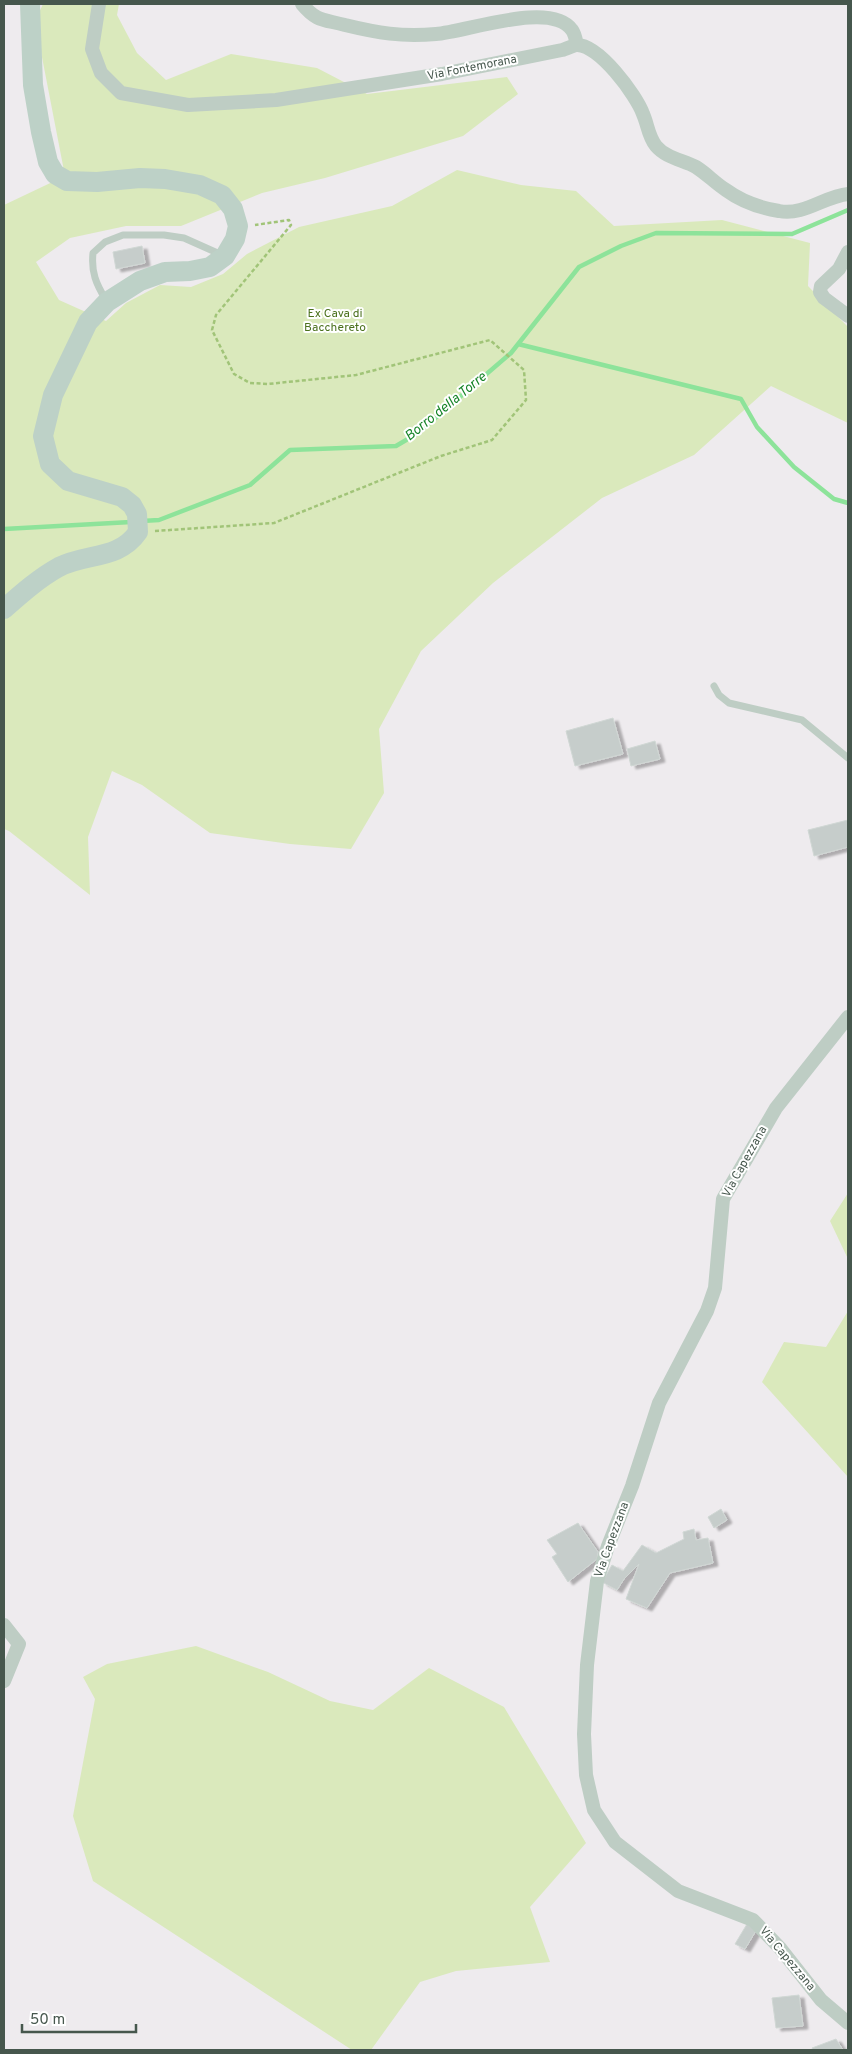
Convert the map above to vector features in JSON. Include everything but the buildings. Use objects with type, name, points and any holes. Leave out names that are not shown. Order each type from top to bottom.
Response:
[{"type":"street","points":[[4,609],[38,581],[61,566],[124,548],[138,524],[132,506],[122,497],[68,480],[50,464],[43,436],[53,395],[88,322],[107,302],[140,281],[166,272],[190,271],[210,267],[225,256],[235,239],[238,226],[233,209],[222,195],[200,186],[165,179],[148,178],[97,182],[67,181],[55,174],[48,162],[40,132],[33,85],[30,4]]},
{"type":"street","name":"Via Fontemorana","points":[[99,4],[92,49],[101,73],[121,93],[188,105],[276,100],[315,94],[442,74],[562,50],[577,45]]},
{"type":"street","points":[[302,4],[315,18],[370,32],[401,36],[438,34],[482,23],[513,18],[536,17],[558,20],[572,30],[577,45],[598,55],[635,96],[644,115],[647,129],[656,146],[672,158],[709,175],[726,190],[754,204],[781,212],[806,209],[832,197],[848,194]]},
{"type":"street","points":[[848,252],[839,269],[821,286],[820,292],[824,298],[848,316]]},
{"type":"street","name":"Via Capezzana","points":[[848,1017],[776,1108],[723,1199],[715,1288],[706,1310],[659,1403],[632,1486],[608,1546],[597,1581],[587,1665],[584,1734],[586,1775],[594,1810],[615,1842],[678,1892],[753,1920],[780,1948],[821,2000],[848,2024]]},
{"type":"street","points":[[4,1625],[19,1644],[4,1680]]},
{"type":"lane","points":[[107,302],[97,286],[91,268],[93,253],[105,242],[123,235],[164,235],[184,238],[225,256]]},
{"type":"lane","points":[[714,686],[719,695],[729,703],[802,720],[848,758]]},
{"type":"path","points":[[138,524],[274,523],[441,456],[492,440],[526,400],[524,370],[490,340],[356,376],[268,384],[250,383],[234,374],[212,330],[216,315],[292,226],[289,220],[238,226]]},
{"type":"green space","name":"Ex Cava di Bacchereto","points":[[43,4],[119,4],[117,15],[137,53],[166,80],[231,54],[317,68],[367,94],[507,77],[518,94],[463,136],[325,178],[262,193],[181,226],[126,226],[70,238],[36,262],[59,300],[106,321],[126,303],[160,285],[191,287],[223,274],[247,254],[299,227],[392,206],[457,170],[521,185],[576,191],[614,226],[722,220],[810,243],[808,286],[848,327],[848,423],[771,386],[694,455],[602,498],[493,583],[421,651],[379,729],[384,793],[351,849],[290,844],[210,833],[142,785],[112,771],[88,837],[90,895],[4,829],[4,205],[65,176],[35,21]]},
{"type":"green space","points":[[848,1193],[848,1259],[830,1221]]},
{"type":"green space","points":[[848,1311],[848,1477],[762,1382],[784,1342],[826,1347]]},
{"type":"green space","points":[[196,1646],[268,1672],[330,1701],[373,1710],[429,1668],[504,1707],[586,1843],[530,1907],[550,1962],[456,1971],[420,1982],[371,2050],[352,2050],[93,1881],[73,1816],[95,1699],[83,1677],[107,1664]]},
{"type":"waterway","name":"Borro della Torre","points":[[142,521],[159,520],[250,485],[290,450],[396,446],[418,433],[511,353],[579,267],[621,246],[656,233],[792,234],[848,210]]},
{"type":"waterway","points":[[518,344],[741,399],[757,427],[794,467],[834,499],[848,503]]},
{"type":"waterway","name":"Borro della Torre","points":[[4,529],[131,522]]}]
